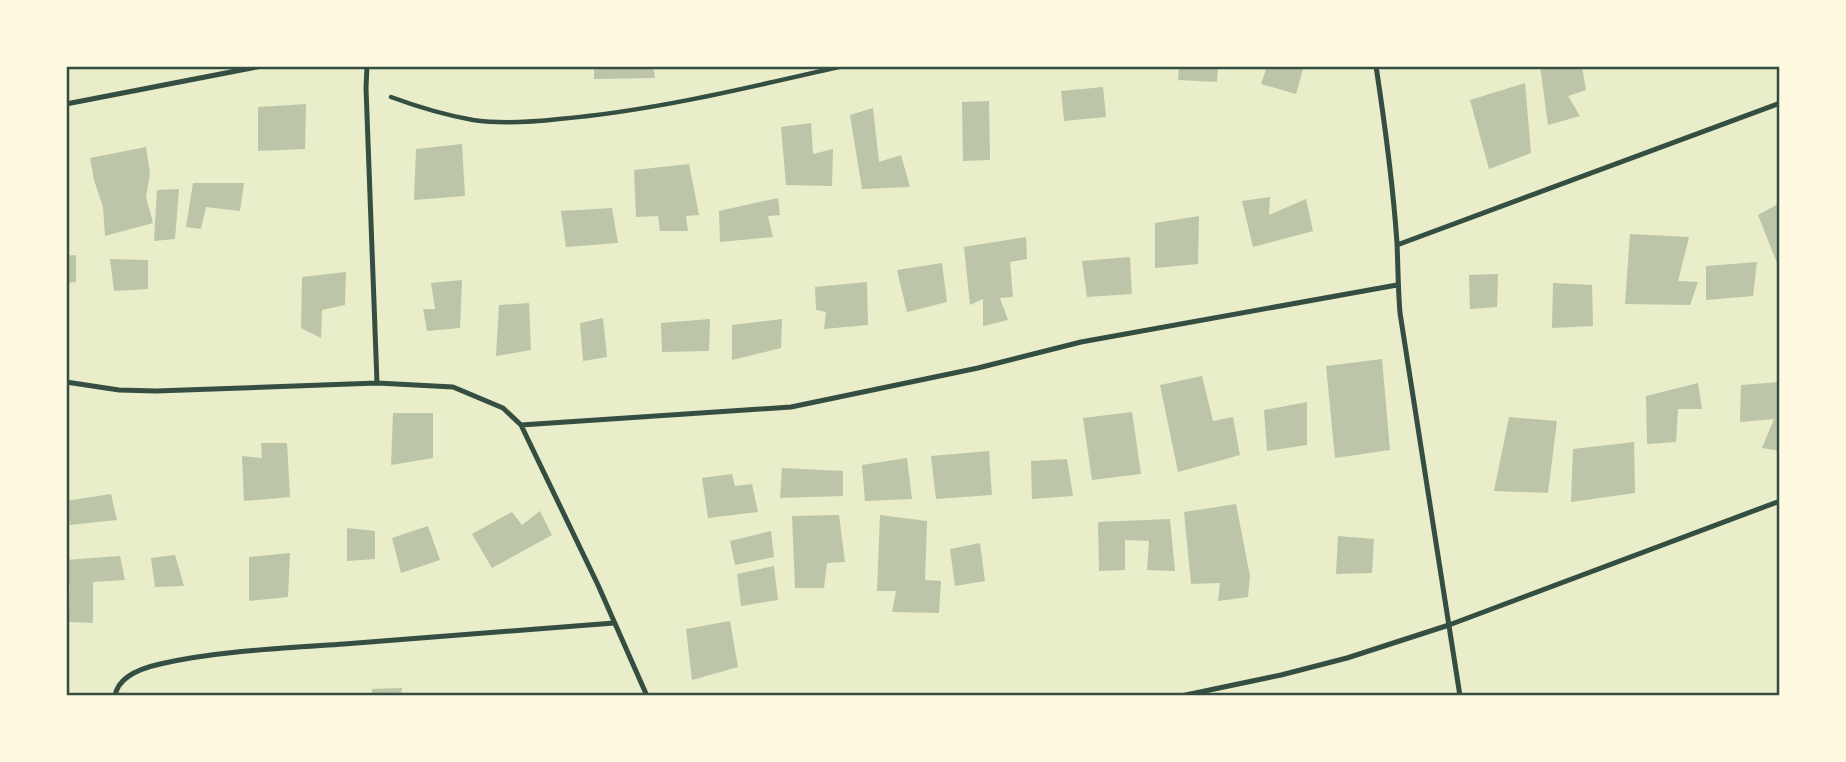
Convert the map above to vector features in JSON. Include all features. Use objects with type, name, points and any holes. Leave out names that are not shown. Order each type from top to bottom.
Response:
[{"type":"lane","points":[[66,104],[262,66]]},
{"type":"lane","points":[[367,66],[377,383]]},
{"type":"lane","points":[[1376,66],[1397,245],[1397,285],[1460,695]]},
{"type":"lane","points":[[1397,245],[1780,103]]},
{"type":"lane","points":[[522,425],[790,407],[978,368],[1082,342],[1397,285]]},
{"type":"lane","points":[[66,382],[120,390],[156,391],[377,383],[453,387],[503,408],[522,425],[647,695]]},
{"type":"lane","points":[[1181,695],[1281,675],[1348,658],[1449,625],[1780,501]]},
{"type":"lane","points":[[115,695],[116,687],[136,673],[158,665],[204,657],[614,623]]},
{"type":"path","points":[[366,88],[427,110],[476,121],[531,122],[640,109],[843,66]]},
{"type":"building","points":[[594,66],[653,66],[655,78],[594,79]]},
{"type":"building","points":[[1179,66],[1218,66],[1217,82],[1178,80]]},
{"type":"building","points":[[1267,66],[1304,66],[1296,94],[1261,84]]},
{"type":"building","points":[[1540,66],[1582,66],[1586,90],[1568,96],[1580,116],[1548,125]]},
{"type":"building","points":[[1525,83],[1531,153],[1489,169],[1470,100]]},
{"type":"building","points":[[1103,87],[1106,117],[1064,121],[1061,91]]},
{"type":"building","points":[[989,101],[990,160],[963,161],[962,102]]},
{"type":"building","points":[[306,104],[305,149],[258,151],[258,107]]},
{"type":"building","points":[[873,108],[879,162],[901,155],[910,187],[862,189],[850,115]]},
{"type":"building","points":[[811,123],[813,154],[833,149],[832,186],[786,185],[781,127]]},
{"type":"building","points":[[462,144],[465,196],[414,200],[416,149]]},
{"type":"building","points":[[146,147],[150,173],[146,197],[153,223],[105,236],[103,207],[90,158]]},
{"type":"building","points":[[689,164],[699,215],[686,216],[688,231],[660,231],[658,216],[636,217],[634,170]]},
{"type":"building","points":[[193,183],[244,183],[240,211],[206,207],[201,229],[186,227]]},
{"type":"building","points":[[179,189],[175,239],[154,241],[157,190]]},
{"type":"building","points":[[1270,197],[1269,215],[1306,199],[1313,231],[1253,247],[1242,201]]},
{"type":"building","points":[[778,198],[780,215],[768,216],[773,237],[720,242],[719,211]]},
{"type":"building","points":[[1778,204],[1780,262],[1777,263],[1758,215]]},
{"type":"building","points":[[612,208],[618,243],[566,247],[561,211]]},
{"type":"building","points":[[1199,216],[1198,264],[1155,268],[1155,223]]},
{"type":"building","points":[[1630,234],[1689,237],[1678,281],[1698,282],[1690,305],[1625,304]]},
{"type":"building","points":[[1026,237],[1027,259],[1010,262],[1013,297],[1000,298],[1008,320],[983,326],[983,299],[970,305],[964,247]]},
{"type":"building","points":[[76,255],[76,282],[66,283],[66,256]]},
{"type":"building","points":[[1130,257],[1132,294],[1087,297],[1082,261]]},
{"type":"building","points":[[110,259],[148,260],[148,289],[114,291]]},
{"type":"building","points":[[1757,262],[1753,296],[1706,300],[1706,266]]},
{"type":"building","points":[[942,263],[947,302],[907,312],[897,270]]},
{"type":"building","points":[[346,272],[345,305],[322,310],[321,338],[301,328],[302,277]]},
{"type":"building","points":[[1498,274],[1497,307],[1470,309],[1469,275]]},
{"type":"building","points":[[462,280],[460,328],[427,331],[423,309],[435,309],[431,283]]},
{"type":"building","points":[[867,282],[868,325],[824,329],[826,312],[816,310],[815,287]]},
{"type":"building","points":[[1553,283],[1592,285],[1593,326],[1552,328]]},
{"type":"building","points":[[529,303],[531,350],[496,356],[499,305]]},
{"type":"building","points":[[603,318],[607,357],[583,361],[580,323]]},
{"type":"building","points":[[710,319],[709,351],[662,352],[661,323]]},
{"type":"building","points":[[782,319],[781,348],[732,360],[732,325]]},
{"type":"building","points":[[1382,359],[1390,450],[1335,458],[1326,366]]},
{"type":"building","points":[[1202,376],[1213,421],[1233,417],[1240,455],[1178,472],[1160,385]]},
{"type":"building","points":[[1780,382],[1780,451],[1762,448],[1774,419],[1740,422],[1741,385]]},
{"type":"building","points":[[1698,383],[1702,409],[1678,409],[1676,442],[1647,444],[1646,396]]},
{"type":"building","points":[[1307,402],[1307,445],[1267,451],[1264,410]]},
{"type":"building","points":[[1132,412],[1141,474],[1092,480],[1083,418]]},
{"type":"building","points":[[393,413],[433,413],[433,458],[391,465]]},
{"type":"building","points":[[1509,417],[1557,421],[1548,493],[1494,491]]},
{"type":"building","points":[[1634,442],[1635,493],[1571,502],[1573,449]]},
{"type":"building","points":[[261,443],[287,443],[290,497],[244,501],[242,456],[262,458]]},
{"type":"building","points":[[989,451],[992,495],[936,499],[931,456]]},
{"type":"building","points":[[907,458],[912,499],[865,501],[862,465]]},
{"type":"building","points":[[1067,459],[1073,496],[1032,499],[1031,461]]},
{"type":"building","points":[[782,468],[843,471],[843,496],[780,498]]},
{"type":"building","points":[[732,474],[735,486],[752,484],[758,512],[708,518],[702,478]]},
{"type":"building","points":[[111,494],[117,520],[70,525],[66,501]]},
{"type":"building","points":[[1236,504],[1250,576],[1248,597],[1218,601],[1220,583],[1191,584],[1184,512]]},
{"type":"building","points":[[540,511],[552,535],[492,568],[472,534],[512,512],[522,525]]},
{"type":"building","points":[[839,515],[845,562],[827,563],[824,588],[795,588],[792,516]]},
{"type":"building","points":[[880,515],[927,521],[925,580],[941,581],[939,613],[892,612],[896,591],[877,591]]},
{"type":"building","points":[[1170,519],[1175,571],[1147,570],[1149,541],[1125,540],[1125,570],[1099,571],[1098,522]]},
{"type":"building","points":[[428,526],[440,560],[401,573],[392,538]]},
{"type":"building","points":[[347,528],[375,531],[375,559],[347,561]]},
{"type":"building","points":[[771,531],[774,557],[735,565],[730,541]]},
{"type":"building","points":[[1338,536],[1374,539],[1372,573],[1336,574]]},
{"type":"building","points":[[980,543],[985,581],[955,586],[950,549]]},
{"type":"building","points":[[290,553],[288,597],[249,601],[249,557]]},
{"type":"building","points":[[175,555],[184,586],[155,587],[151,558]]},
{"type":"building","points":[[120,556],[125,580],[93,582],[93,623],[69,622],[70,583],[66,583],[66,560]]},
{"type":"building","points":[[774,566],[778,600],[741,606],[737,574]]},
{"type":"building","points":[[730,621],[738,667],[692,680],[686,629]]},
{"type":"building","points":[[402,688],[401,696],[372,696],[372,689]]}]
